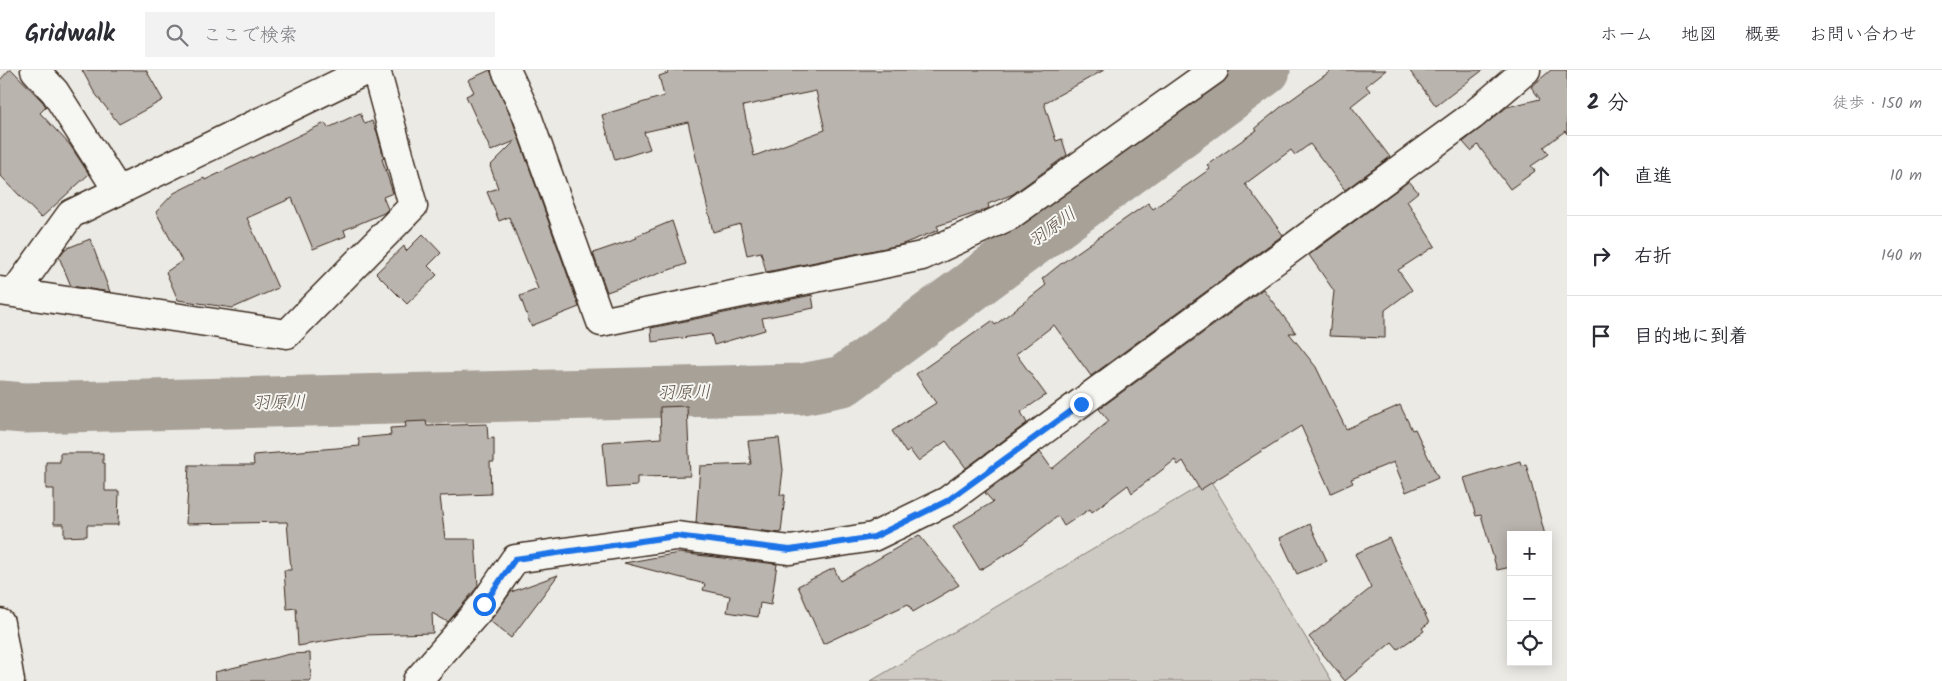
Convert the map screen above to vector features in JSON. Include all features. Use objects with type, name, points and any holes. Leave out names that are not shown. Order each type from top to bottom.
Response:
[{"type":"street","points":[[35,70],[55,92],[118,191]]},
{"type":"street","points":[[7,292],[71,214],[367,70]]},
{"type":"street","points":[[7,292],[287,334],[413,206],[376,70]]},
{"type":"street","points":[[506,70],[526,113],[601,322],[922,256],[1009,216],[1214,70]]},
{"type":"street","points":[[417,681],[484,604],[515,559],[676,536],[790,550],[874,537],[947,501],[1464,122],[1526,70]]},
{"type":"street","points":[[0,623],[2,657],[10,681]]},
{"type":"shaded area","points":[[1210,480],[1332,681],[871,681]]},
{"type":"building","points":[[9,70],[12,70],[43,102],[46,107],[40,113],[70,145],[89,174],[41,218],[0,175],[0,80]]},
{"type":"building","points":[[82,70],[146,70],[163,100],[119,124],[94,92]]},
{"type":"building","points":[[490,70],[512,119],[579,307],[531,326],[520,296],[538,289],[509,217],[499,221],[487,192],[498,188],[490,166],[515,141],[491,151],[466,96],[474,92],[468,80]]},
{"type":"building","points":[[666,70],[1104,70],[1044,103],[1056,141],[1062,139],[1067,155],[1013,194],[988,204],[989,208],[937,226],[939,230],[900,245],[766,272],[761,252],[747,255],[740,224],[713,232],[688,122],[644,132],[650,149],[615,160],[602,115],[664,96],[659,76],[668,73]],"holes":[[[816,91],[825,130],[754,156],[743,106]]]},
{"type":"building","points":[[1332,70],[1386,70],[1366,86],[1370,91],[1351,106],[1390,157],[1345,190],[1310,144],[1295,155],[1291,150],[1245,184],[1283,235],[1091,376],[1054,325],[1016,354],[1046,395],[1021,412],[1027,423],[966,468],[946,441],[918,461],[910,450],[906,453],[892,431],[936,403],[916,374],[992,321],[995,325],[1046,285],[1042,279],[1062,263],[1148,203],[1153,209],[1210,169],[1207,165],[1257,130],[1255,128],[1281,107]]},
{"type":"building","points":[[1409,70],[1483,70],[1436,106]]},
{"type":"building","points":[[1551,70],[1567,70],[1567,134],[1565,131],[1544,147],[1549,154],[1531,166],[1535,171],[1510,189],[1478,145],[1471,151],[1463,142],[1507,107],[1540,99],[1531,87]]},
{"type":"building","points":[[360,113],[365,124],[372,121],[377,132],[384,158],[382,159],[393,193],[383,197],[388,209],[384,213],[344,230],[346,236],[313,249],[292,198],[247,218],[278,288],[233,308],[178,300],[166,272],[182,261],[156,212],[174,193],[325,123],[328,128]]},
{"type":"building","points":[[1409,181],[1418,192],[1407,201],[1435,246],[1398,270],[1412,290],[1385,310],[1385,338],[1329,336],[1334,291],[1309,255]]},
{"type":"building","points":[[672,221],[686,264],[607,292],[593,253],[637,238],[636,236]]},
{"type":"building","points":[[423,234],[441,253],[428,266],[437,275],[407,304],[376,273],[404,246],[406,251]]},
{"type":"building","points":[[90,239],[110,292],[71,286],[59,257],[65,249]]},
{"type":"building","points":[[1263,289],[1296,333],[1289,333],[1316,367],[1346,429],[1400,405],[1412,430],[1415,429],[1438,478],[1406,492],[1394,462],[1351,479],[1353,483],[1331,493],[1301,426],[1200,490],[1183,461],[1178,465],[1175,460],[1132,493],[1128,485],[1092,512],[1090,509],[1064,526],[1058,516],[1018,547],[980,570],[953,526],[993,502],[985,493],[1040,452],[1052,469],[1109,421],[1099,409]]},
{"type":"building","points":[[812,295],[814,308],[762,318],[765,330],[714,345],[711,334],[652,342],[651,328]]},
{"type":"building","points":[[687,406],[690,476],[637,477],[637,486],[607,488],[603,442],[661,438],[660,407]]},
{"type":"building","points":[[426,421],[427,426],[487,424],[488,439],[494,438],[494,462],[490,462],[491,494],[440,496],[445,539],[475,539],[478,586],[448,622],[432,613],[433,633],[364,635],[298,646],[296,608],[287,609],[284,570],[291,570],[287,522],[186,524],[189,465],[254,465],[253,455],[360,446],[358,438],[391,435],[390,428],[406,427],[405,422]]},
{"type":"building","points":[[779,438],[783,470],[780,495],[785,495],[781,533],[696,523],[700,466],[751,464],[748,441]]},
{"type":"building","points":[[60,453],[103,453],[105,491],[119,491],[118,525],[87,525],[87,536],[64,537],[64,524],[54,524],[54,489],[46,489],[46,462],[60,462]]},
{"type":"building","points":[[1520,461],[1521,465],[1526,464],[1544,531],[1507,531],[1507,568],[1497,570],[1481,515],[1476,516],[1464,478]]},
{"type":"building","points":[[1310,524],[1327,561],[1297,574],[1280,538]]},
{"type":"building","points":[[919,535],[959,585],[913,612],[908,604],[823,644],[798,586],[834,568],[840,581]]},
{"type":"building","points":[[1389,538],[1429,623],[1422,628],[1424,631],[1398,649],[1392,642],[1345,681],[1309,637],[1371,588],[1355,554]]},
{"type":"building","points":[[679,553],[777,564],[771,605],[760,603],[758,617],[727,612],[730,596],[703,590],[705,584],[624,563]]},
{"type":"building","points":[[558,575],[511,638],[490,621],[511,592]]},
{"type":"building","points":[[310,653],[311,681],[216,681],[215,672],[290,654]]},
{"type":"waterway","name":"羽原川","points":[[0,406],[24,408],[802,389],[843,381],[1265,70]]},
{"type":"route","points":[[484,604],[515,559],[676,536],[790,550],[874,537],[947,501],[1081,404]]}]
